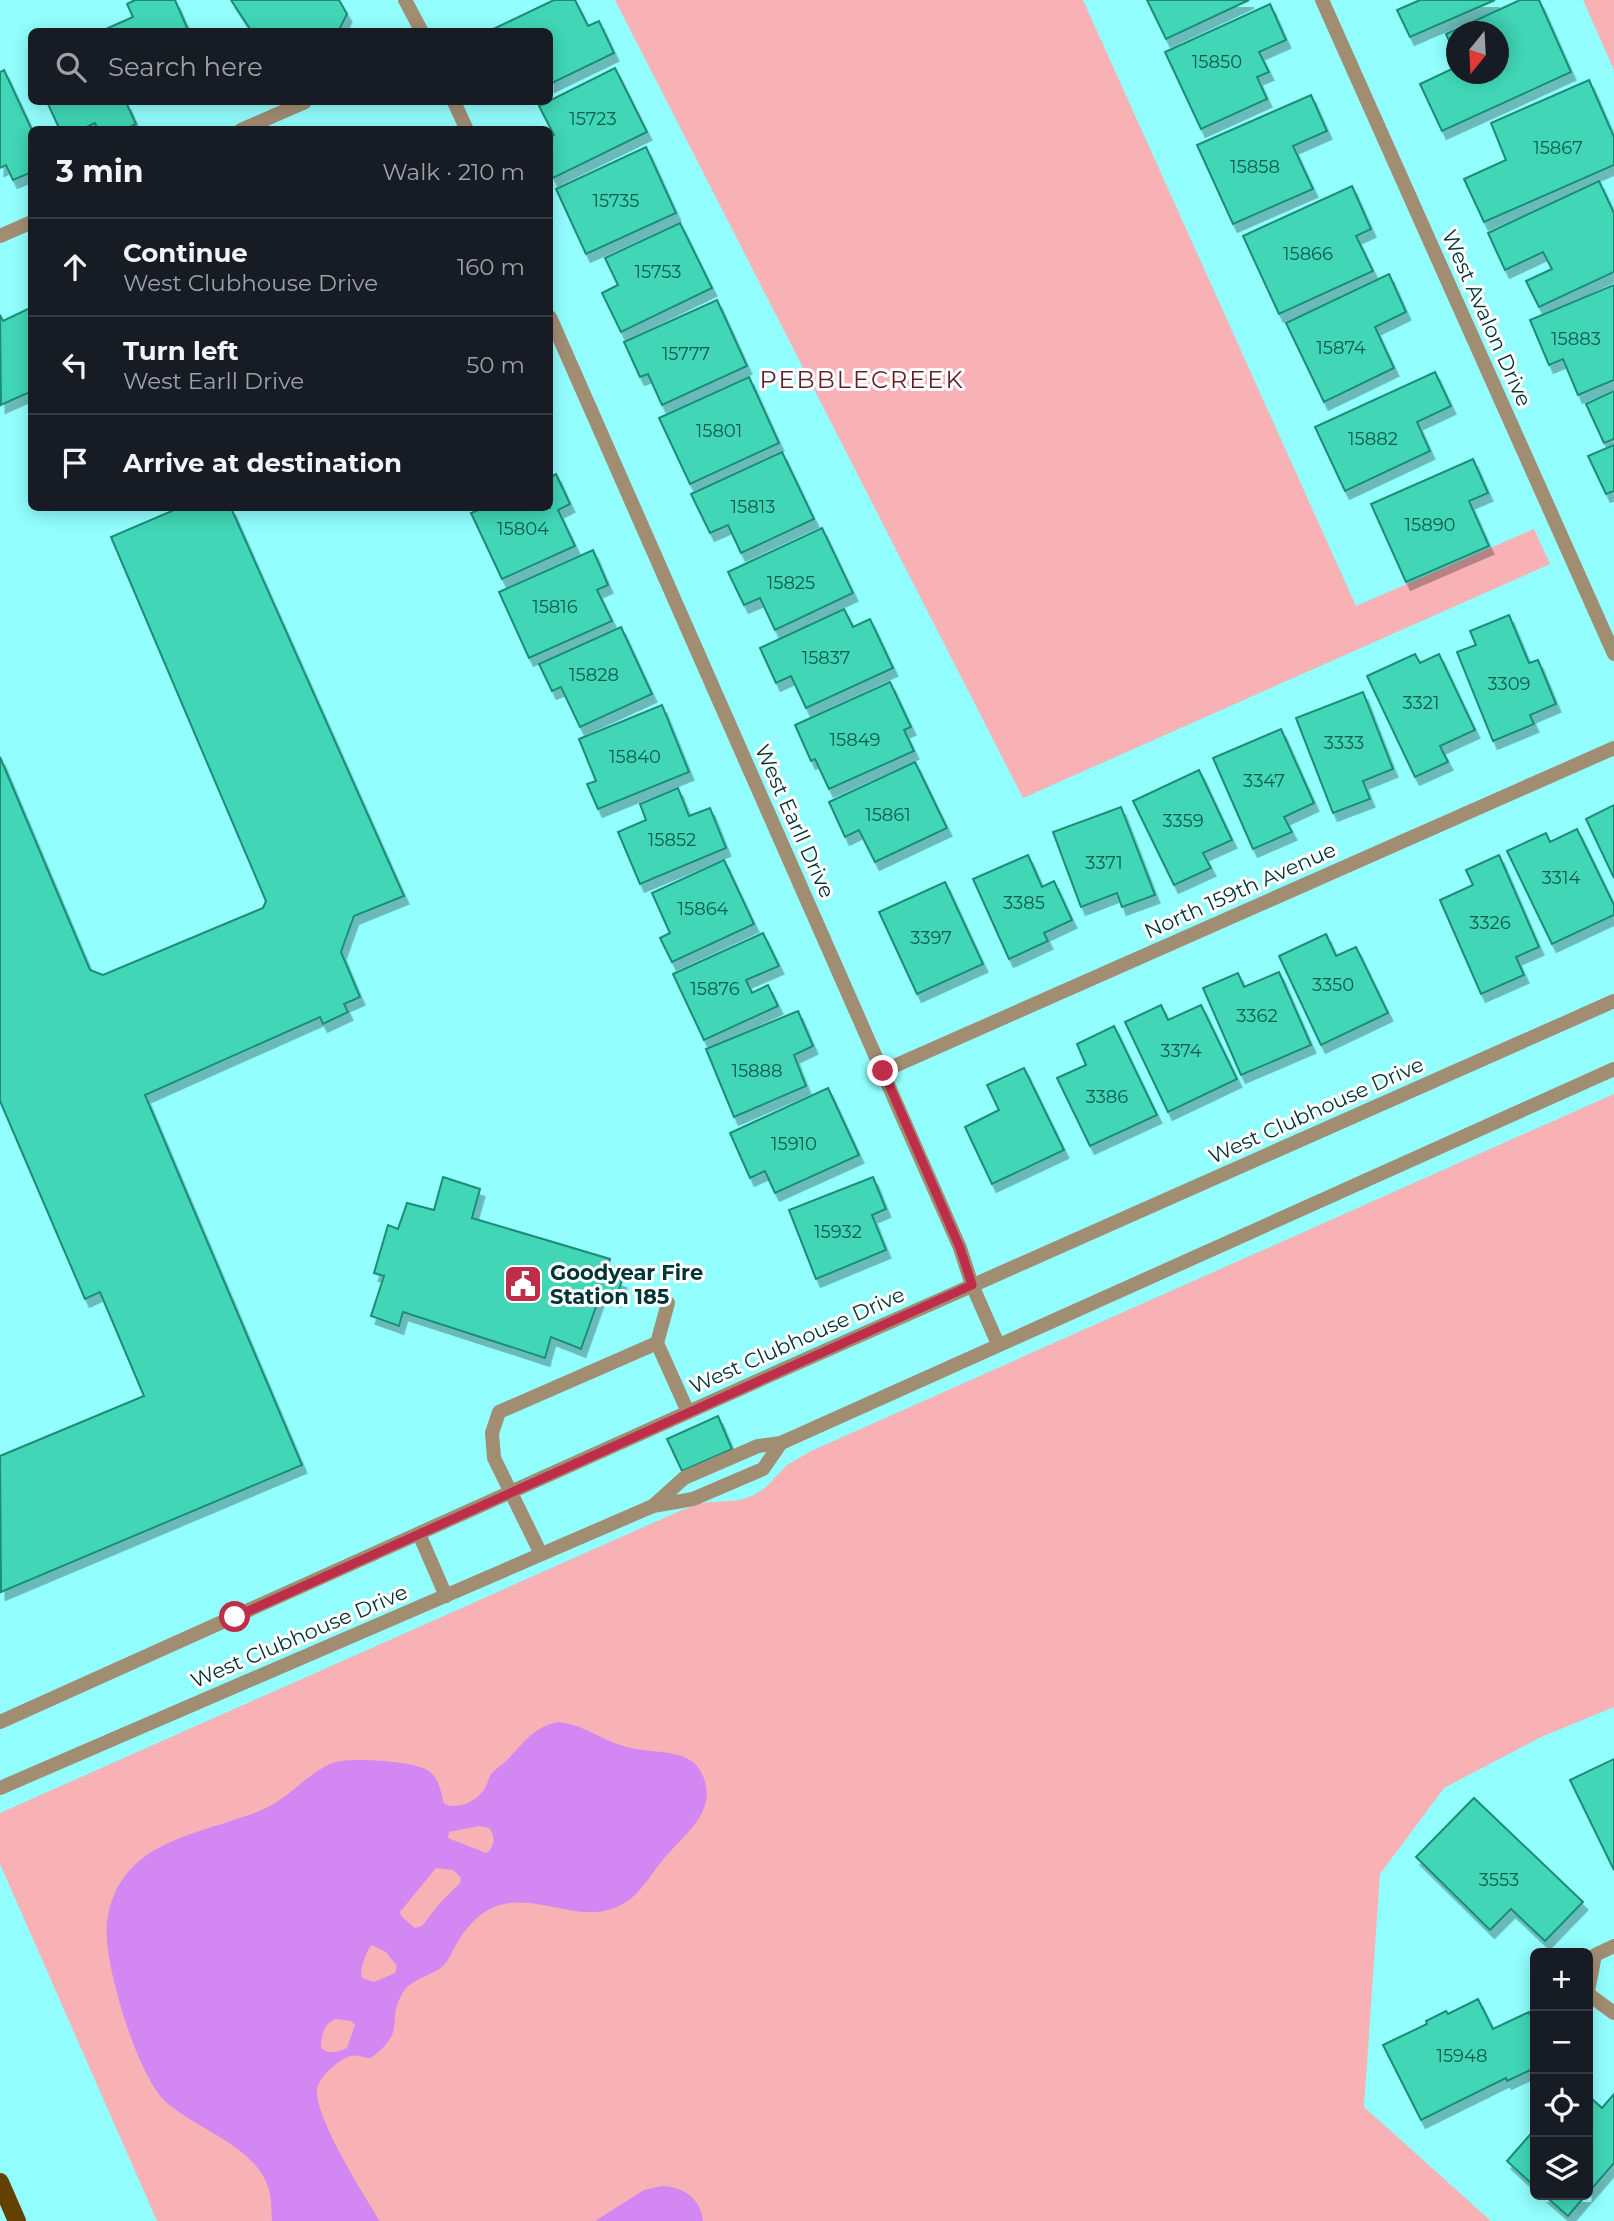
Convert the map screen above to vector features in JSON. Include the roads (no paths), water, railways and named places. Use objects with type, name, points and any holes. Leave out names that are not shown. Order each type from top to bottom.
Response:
[{"type":"main road","points":[[0,2182],[17,2221]]},
{"type":"street","points":[[405,0],[420,28]]},
{"type":"street","name":"West Avalon Drive","points":[[1322,0],[1614,654]]},
{"type":"street","points":[[250,126],[298,105]]},
{"type":"street","points":[[455,105],[465,126]]},
{"type":"street","points":[[0,236],[28,224]]},
{"type":"street","name":"West Earll Drive","points":[[553,324],[883,1071],[999,1344]]},
{"type":"street","name":"North 159th Avenue","points":[[883,1071],[1614,748]]},
{"type":"street","name":"West Clubhouse Drive","points":[[0,1722],[972,1285],[1614,1001]]},
{"type":"street","name":"West Clubhouse Drive","points":[[653,1506],[684,1478],[758,1446],[781,1443],[1614,1069]]},
{"type":"street","points":[[668,1303],[657,1343],[688,1412]]},
{"type":"street","points":[[541,1555],[494,1458],[492,1433],[499,1412],[657,1343]]},
{"type":"street","name":"West Clubhouse Drive","points":[[0,1788],[653,1506],[693,1499],[763,1469],[781,1443]]},
{"type":"street","points":[[419,1534],[446,1596]]},
{"type":"street","points":[[1593,1966],[1595,1955],[1614,1946]]},
{"type":"street","points":[[1593,1997],[1614,2013]]},
{"type":"place","name":"Goodyear Fire Station 185","points":[[523,1284]]},
{"type":"district","name":"PEBBLECREEK","points":[[862,379]]}]
